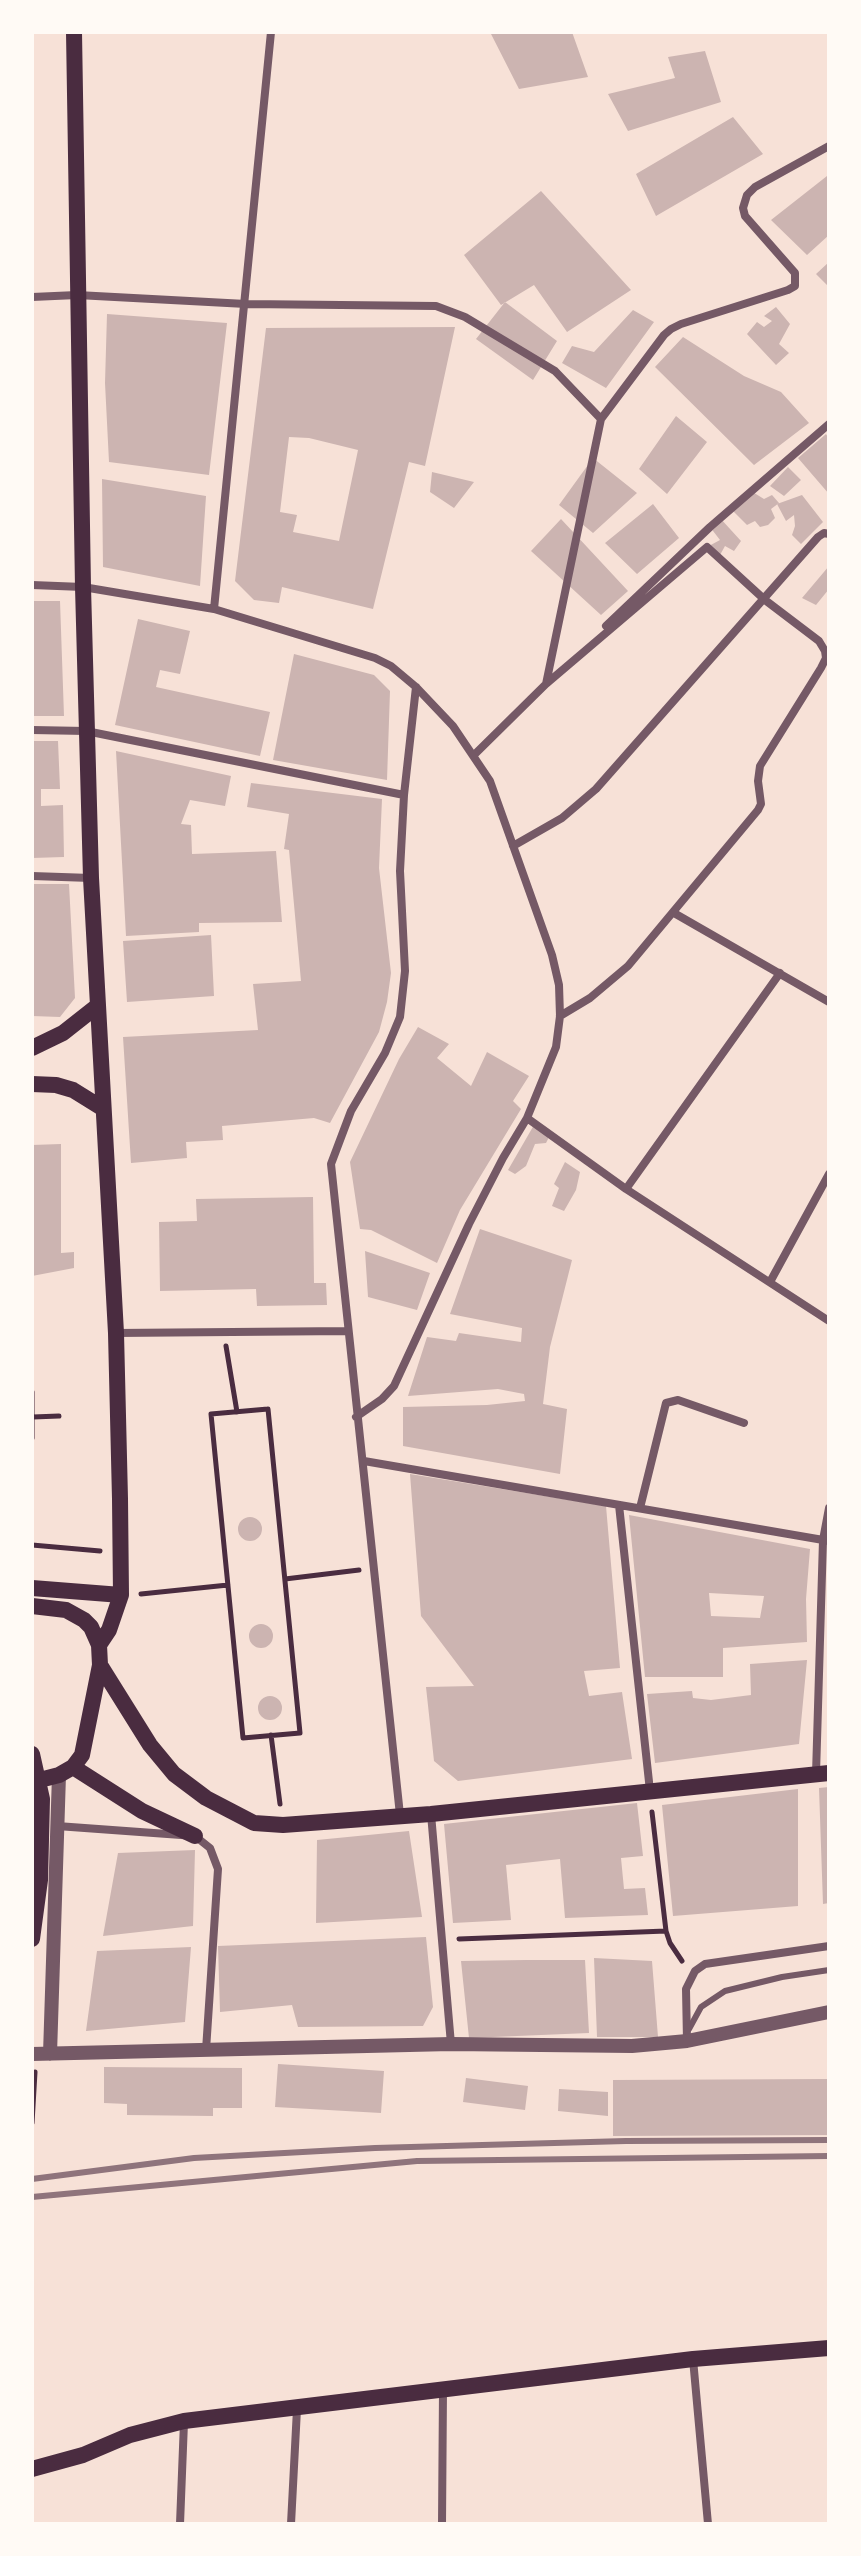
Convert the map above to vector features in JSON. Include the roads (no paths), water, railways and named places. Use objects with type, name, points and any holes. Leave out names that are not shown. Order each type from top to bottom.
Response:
[{"type":"main road","points":[[74,32],[86,731],[96,1007],[116,1333],[121,1553],[121,1595],[109,1630],[99,1645]]},
{"type":"main road","points":[[32,1048],[63,1033],[96,1007]]},
{"type":"main road","points":[[32,1084],[56,1085],[73,1090],[102,1108]]},
{"type":"main road","points":[[32,1588],[121,1595]]},
{"type":"main road","points":[[32,1606],[66,1610],[91,1627],[99,1645],[100,1665],[82,1755],[66,1771],[33,1782]]},
{"type":"main road","points":[[100,1665],[150,1745],[174,1774],[206,1798],[254,1823],[283,1825],[431,1814],[822,1774]]},
{"type":"main road","points":[[32,1754],[42,1799],[40,1880],[32,1939]]},
{"type":"main road","points":[[66,1771],[195,1836]]},
{"type":"main road","points":[[32,2469],[83,2455],[130,2435],[184,2421],[693,2359],[829,2348]]},
{"type":"street","points":[[214,609],[271,32]]},
{"type":"street","points":[[546,684],[601,419],[671,329],[795,286],[795,273],[745,216],[743,208],[747,195],[755,187],[829,146]]},
{"type":"street","points":[[32,297],[77,295],[246,304],[436,306],[465,317],[555,371],[601,419]]},
{"type":"street","points":[[474,755],[710,527],[829,424]]},
{"type":"street","points":[[513,846],[562,818],[596,789],[818,537],[829,534]]},
{"type":"street","points":[[546,684],[707,547],[765,600],[819,641],[826,658],[760,766],[758,781],[762,794],[758,810],[628,966],[608,984],[560,1016]]},
{"type":"street","points":[[32,585],[83,587],[214,609],[375,658],[391,666],[416,687],[453,726],[490,781],[552,955],[559,985],[560,1016],[556,1047],[527,1118],[469,1224],[394,1386],[382,1399],[356,1417]]},
{"type":"street","points":[[400,1815],[331,1164],[351,1111],[385,1053],[400,1017],[405,971],[400,871],[404,795],[416,687]]},
{"type":"street","points":[[32,730],[86,731],[404,795]]},
{"type":"street","points":[[32,876],[91,878]]},
{"type":"street","points":[[674,913],[829,1002]]},
{"type":"street","points":[[626,1189],[780,973]]},
{"type":"street","points":[[527,1118],[626,1189],[829,1321]]},
{"type":"street","points":[[770,1282],[829,1174]]},
{"type":"street","points":[[116,1333],[348,1331]]},
{"type":"street","points":[[640,1508],[666,1403],[678,1400],[744,1423]]},
{"type":"street","points":[[364,1461],[826,1540]]},
{"type":"street","points":[[619,1505],[650,1791]]},
{"type":"street","points":[[822,1774],[829,1508]]},
{"type":"street","points":[[50,2054],[58,1826],[66,1771]]},
{"type":"street","points":[[32,1831],[33,1782]]},
{"type":"street","points":[[431,1814],[451,2044]]},
{"type":"street","points":[[32,1825],[195,1836],[210,1848],[218,1869],[206,2051]]},
{"type":"street","points":[[687,2041],[684,1998],[695,1971],[705,1964],[829,1946]]},
{"type":"street","points":[[32,1947],[53,1947]]},
{"type":"street","points":[[32,2054],[451,2044],[632,2046],[687,2041],[829,2012]]},
{"type":"street","points":[[693,2359],[708,2524]]},
{"type":"street","points":[[442,2524],[443,2390]]},
{"type":"street","points":[[291,2524],[297,2409]]},
{"type":"street","points":[[180,2524],[184,2421]]},
{"type":"lane","points":[[687,2041],[694,2017],[712,1998],[725,1991],[782,1977],[829,1970]]},
{"type":"railway","points":[[32,2179],[194,2158],[375,2148],[626,2141],[829,2140]]},
{"type":"railway","points":[[32,2197],[417,2161],[829,2156]]}]
